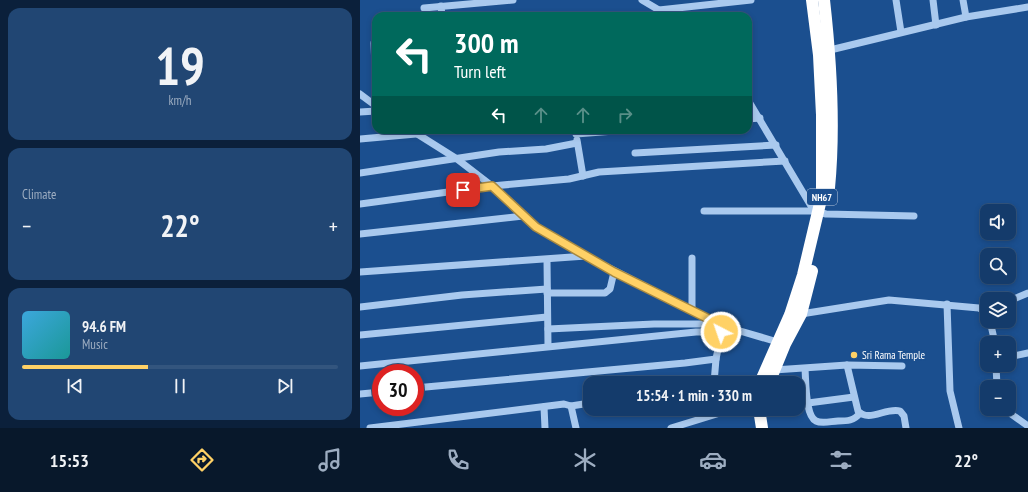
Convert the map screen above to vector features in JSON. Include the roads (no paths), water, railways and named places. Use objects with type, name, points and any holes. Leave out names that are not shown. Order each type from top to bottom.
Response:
[{"type":"highway","name":"NH67","points":[[764,376],[781,343],[801,314],[820,213],[822,195],[822,115],[818,55],[812,0]]},
{"type":"highway","name":"NH67","points":[[772,376],[803,275],[831,168],[830,50],[824,0]]},
{"type":"highway","points":[[760,416],[762,428]]},
{"type":"highway","points":[[768,416],[771,428]]},
{"type":"street","points":[[424,8],[513,0]]},
{"type":"street","points":[[642,0],[662,12]]},
{"type":"street","points":[[659,10],[751,0]]},
{"type":"street","points":[[896,0],[901,32]]},
{"type":"street","points":[[932,0],[936,24]]},
{"type":"street","points":[[963,0],[966,17]]},
{"type":"street","points":[[441,6],[442,12]]},
{"type":"street","points":[[818,55],[830,50],[966,17],[1028,7]]},
{"type":"street","points":[[360,94],[372,103]]},
{"type":"street","points":[[752,106],[785,161],[820,213]]},
{"type":"street","points":[[360,112],[372,111]]},
{"type":"street","points":[[752,119],[760,118]]},
{"type":"street","points":[[360,139],[399,134]]},
{"type":"street","points":[[417,134],[457,159],[492,186],[536,227],[614,272],[692,310],[721,328]]},
{"type":"street","points":[[575,134],[583,176]]},
{"type":"street","points":[[360,173],[508,151],[546,149],[577,143]]},
{"type":"street","points":[[635,153],[776,144]]},
{"type":"street","points":[[360,204],[492,186],[569,179],[599,172],[785,161]]},
{"type":"street","points":[[704,211],[914,216]]},
{"type":"street","points":[[360,234],[523,216]]},
{"type":"street","points":[[360,272],[547,260],[586,256]]},
{"type":"street","points":[[692,258],[692,310]]},
{"type":"street","points":[[547,260],[548,346]]},
{"type":"street","points":[[360,307],[474,294],[547,291],[605,293],[610,288],[614,272]]},
{"type":"street","points":[[1016,298],[1028,293]]},
{"type":"street","points":[[801,314],[882,300],[947,304],[980,308]]},
{"type":"street","points":[[947,304],[950,391],[958,428]]},
{"type":"street","points":[[360,335],[547,317]]},
{"type":"street","points":[[548,329],[654,324],[721,328],[781,343]]},
{"type":"street","points":[[360,366],[696,332],[721,328]]},
{"type":"street","points":[[715,376],[721,328]]},
{"type":"street","points":[[1016,356],[1028,353]]},
{"type":"street","points":[[424,387],[716,359]]},
{"type":"street","points":[[774,370],[847,365],[902,366]]},
{"type":"street","points":[[847,365],[856,407],[860,413],[866,416],[894,410],[900,411],[904,416],[906,428]]},
{"type":"street","points":[[805,369],[810,416],[816,421],[847,424],[854,420],[860,413]]},
{"type":"street","points":[[360,394],[372,393]]},
{"type":"street","points":[[808,403],[854,397]]},
{"type":"street","points":[[370,428],[564,404],[572,406],[583,404]]},
{"type":"street","points":[[572,406],[576,428]]},
{"type":"street","points":[[544,407],[545,428]]},
{"type":"street","points":[[670,428],[704,416]]},
{"type":"street","points":[[1013,416],[1028,426]]},
{"type":"place","name":"Sri Rama Temple","points":[[854,355]]}]
